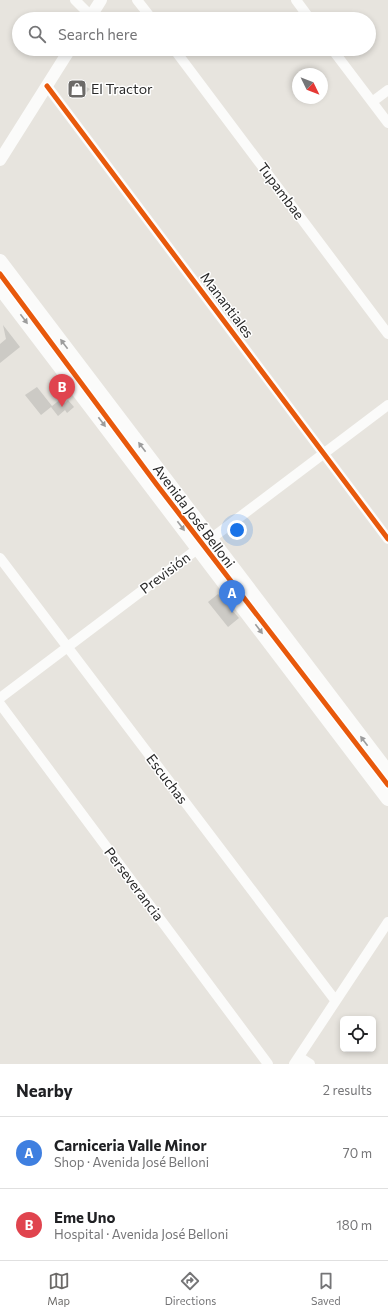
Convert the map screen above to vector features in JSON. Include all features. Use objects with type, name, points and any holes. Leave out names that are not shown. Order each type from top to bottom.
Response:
[{"type":"main road","name":"Avenida José Belloni","points":[[0,261],[388,772]]},
{"type":"main road","name":"Avenida José Belloni","points":[[0,288],[388,799]]},
{"type":"main road","points":[[65,373],[78,362]]},
{"type":"street","points":[[75,0],[85,12]]},
{"type":"street","points":[[94,12],[101,0]]},
{"type":"street","points":[[137,0],[146,12]]},
{"type":"street","points":[[296,0],[305,12]]},
{"type":"street","points":[[0,160],[66,56]]},
{"type":"street","name":"Tupambae","points":[[179,56],[388,334]]},
{"type":"street","points":[[337,56],[388,123]]},
{"type":"street","name":"Manantiales","points":[[47,86],[388,539]]},
{"type":"street","points":[[372,102],[388,90]]},
{"type":"street","name":"Previsión","points":[[0,698],[388,405]]},
{"type":"street","name":"Escuchas","points":[[0,558],[335,1000]]},
{"type":"street","name":"Perseverancia","points":[[0,704],[268,1064]]},
{"type":"street","points":[[310,1064],[296,1060],[388,922]]},
{"type":"green space","points":[[0,265],[71,364],[65,366],[0,282]]},
{"type":"green space","points":[[74,370],[207,537],[202,543],[72,373]]},
{"type":"green space","points":[[209,547],[388,776],[388,790],[207,550]]},
{"type":"building","points":[[79,83],[90,89],[82,97],[73,92]]},
{"type":"building","points":[[3,325],[20,347],[0,363],[0,344],[6,339]]},
{"type":"building","points":[[37,387],[52,406],[61,399],[65,403],[68,400],[74,407],[67,413],[65,410],[58,416],[51,407],[41,415],[25,395]]},
{"type":"building","points":[[218,594],[239,618],[228,627],[208,602]]},
{"type":"cycle path","points":[[47,86],[388,539]]},
{"type":"cycle path","points":[[0,274],[157,485],[388,785]]},
{"type":"place","name":"El Tractor","points":[[77,89]]},
{"type":"place","name":"Eme Uno","points":[[62,407]]},
{"type":"place","name":"Carniceria Valle Minor","points":[[232,613]]}]
